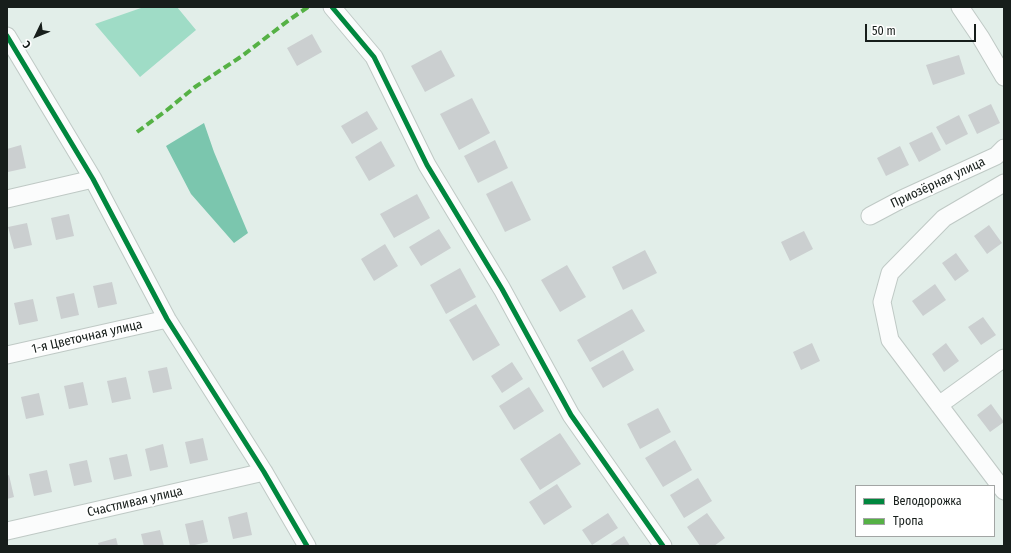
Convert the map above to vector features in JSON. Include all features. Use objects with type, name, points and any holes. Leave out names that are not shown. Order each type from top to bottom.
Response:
[{"type":"street","points":[[332,7],[374,57],[428,165],[502,288],[571,415],[663,546]]},
{"type":"street","points":[[960,7],[981,38],[1004,77]]},
{"type":"street","points":[[7,37],[93,179],[167,319],[264,472],[307,546]]},
{"type":"street","name":"Приозёрная улица","points":[[870,216],[902,199],[996,156],[1004,148]]},
{"type":"street","points":[[7,199],[93,179]]},
{"type":"street","points":[[1004,183],[944,218],[890,274],[882,302],[890,340],[1004,491]]},
{"type":"street","name":"1-я Цветочная улица","points":[[7,355],[167,319]]},
{"type":"street","points":[[939,405],[1004,358]]},
{"type":"street","name":"Счастливая улица","points":[[7,531],[264,472]]},
{"type":"shaded area","points":[[141,7],[177,7],[196,30],[140,77],[95,24]]},
{"type":"shaded area","points":[[204,123],[214,152],[248,233],[234,243],[191,194],[166,146]]},
{"type":"building","points":[[312,34],[322,52],[297,66],[287,48]]},
{"type":"building","points":[[441,50],[455,76],[425,92],[411,66]]},
{"type":"building","points":[[959,55],[965,74],[933,85],[926,65]]},
{"type":"building","points":[[472,98],[490,133],[459,150],[440,114]]},
{"type":"building","points":[[991,104],[1000,123],[977,134],[968,115]]},
{"type":"building","points":[[367,111],[378,129],[352,144],[341,126]]},
{"type":"building","points":[[959,115],[968,134],[946,145],[936,127]]},
{"type":"building","points":[[932,132],[941,150],[919,162],[909,143]]},
{"type":"building","points":[[495,140],[508,168],[478,183],[464,156]]},
{"type":"building","points":[[381,141],[395,166],[369,181],[355,157]]},
{"type":"building","points":[[21,145],[26,168],[8,172],[7,149]]},
{"type":"building","points":[[900,146],[909,165],[886,176],[877,158]]},
{"type":"building","points":[[512,181],[531,220],[505,232],[486,194]]},
{"type":"building","points":[[417,194],[430,218],[394,238],[380,214]]},
{"type":"building","points":[[69,214],[74,236],[56,240],[51,218]]},
{"type":"building","points":[[27,223],[32,245],[14,249],[8,227]]},
{"type":"building","points":[[989,225],[1002,243],[987,254],[974,236]]},
{"type":"building","points":[[439,229],[451,248],[421,266],[409,247]]},
{"type":"building","points":[[804,231],[813,249],[790,261],[781,242]]},
{"type":"building","points":[[385,244],[398,266],[374,281],[361,259]]},
{"type":"building","points":[[645,250],[657,273],[623,290],[612,267]]},
{"type":"building","points":[[956,253],[969,271],[955,281],[942,263]]},
{"type":"building","points":[[567,265],[586,297],[560,312],[541,280]]},
{"type":"building","points":[[460,268],[476,297],[446,314],[430,285]]},
{"type":"building","points":[[112,282],[117,304],[98,308],[93,286]]},
{"type":"building","points":[[935,284],[946,300],[923,316],[912,301]]},
{"type":"building","points":[[74,293],[79,315],[61,319],[56,297]]},
{"type":"building","points":[[33,299],[38,321],[19,325],[14,303]]},
{"type":"building","points":[[476,304],[500,345],[473,361],[449,320]]},
{"type":"building","points":[[632,309],[645,331],[590,362],[577,340]]},
{"type":"building","points":[[983,317],[996,335],[981,345],[968,327]]},
{"type":"building","points":[[812,343],[820,361],[801,370],[793,352]]},
{"type":"building","points":[[946,343],[959,361],[944,372],[932,354]]},
{"type":"building","points":[[623,350],[634,370],[603,388],[591,368]]},
{"type":"building","points":[[512,362],[523,379],[502,393],[491,376]]},
{"type":"building","points":[[167,367],[172,389],[153,393],[148,371]]},
{"type":"building","points":[[126,377],[131,399],[112,403],[107,381]]},
{"type":"building","points":[[83,382],[88,405],[69,409],[64,386]]},
{"type":"building","points":[[529,387],[544,411],[514,430],[499,406]]},
{"type":"building","points":[[39,393],[44,415],[26,419],[21,397]]},
{"type":"building","points":[[991,404],[1004,422],[990,432],[977,415]]},
{"type":"building","points":[[658,408],[671,432],[640,449],[627,424]]},
{"type":"building","points":[[560,433],[581,464],[540,490],[520,459]]},
{"type":"building","points":[[203,438],[208,460],[190,464],[185,442]]},
{"type":"building","points":[[675,440],[692,470],[663,487],[645,458]]},
{"type":"building","points":[[163,444],[168,467],[150,471],[145,449]]},
{"type":"building","points":[[127,454],[132,476],[114,480],[109,458]]},
{"type":"building","points":[[87,460],[92,482],[74,486],[69,464]]},
{"type":"building","points":[[47,470],[52,492],[34,496],[29,474]]},
{"type":"building","points":[[9,475],[14,497],[7,499],[7,476]]},
{"type":"building","points":[[698,478],[712,501],[684,518],[670,495]]},
{"type":"building","points":[[557,484],[572,507],[544,525],[529,502]]},
{"type":"building","points":[[247,512],[252,535],[233,539],[228,517]]},
{"type":"building","points":[[608,513],[618,528],[592,545],[582,530]]},
{"type":"building","points":[[707,513],[725,538],[714,546],[700,546],[687,527]]},
{"type":"building","points":[[203,520],[208,542],[190,546],[185,524]]},
{"type":"building","points":[[160,530],[164,546],[144,546],[141,534]]},
{"type":"building","points":[[624,536],[630,546],[609,546]]},
{"type":"building","points":[[116,538],[118,546],[99,546],[98,543]]},
{"type":"marked path","points":[[137,132],[195,87],[242,56],[308,7]]},
{"type":"cycle path","points":[[332,7],[374,57],[427,165],[502,289],[571,415],[663,546]]},
{"type":"cycle path","points":[[7,36],[93,179],[167,319],[264,472],[307,546]]}]
